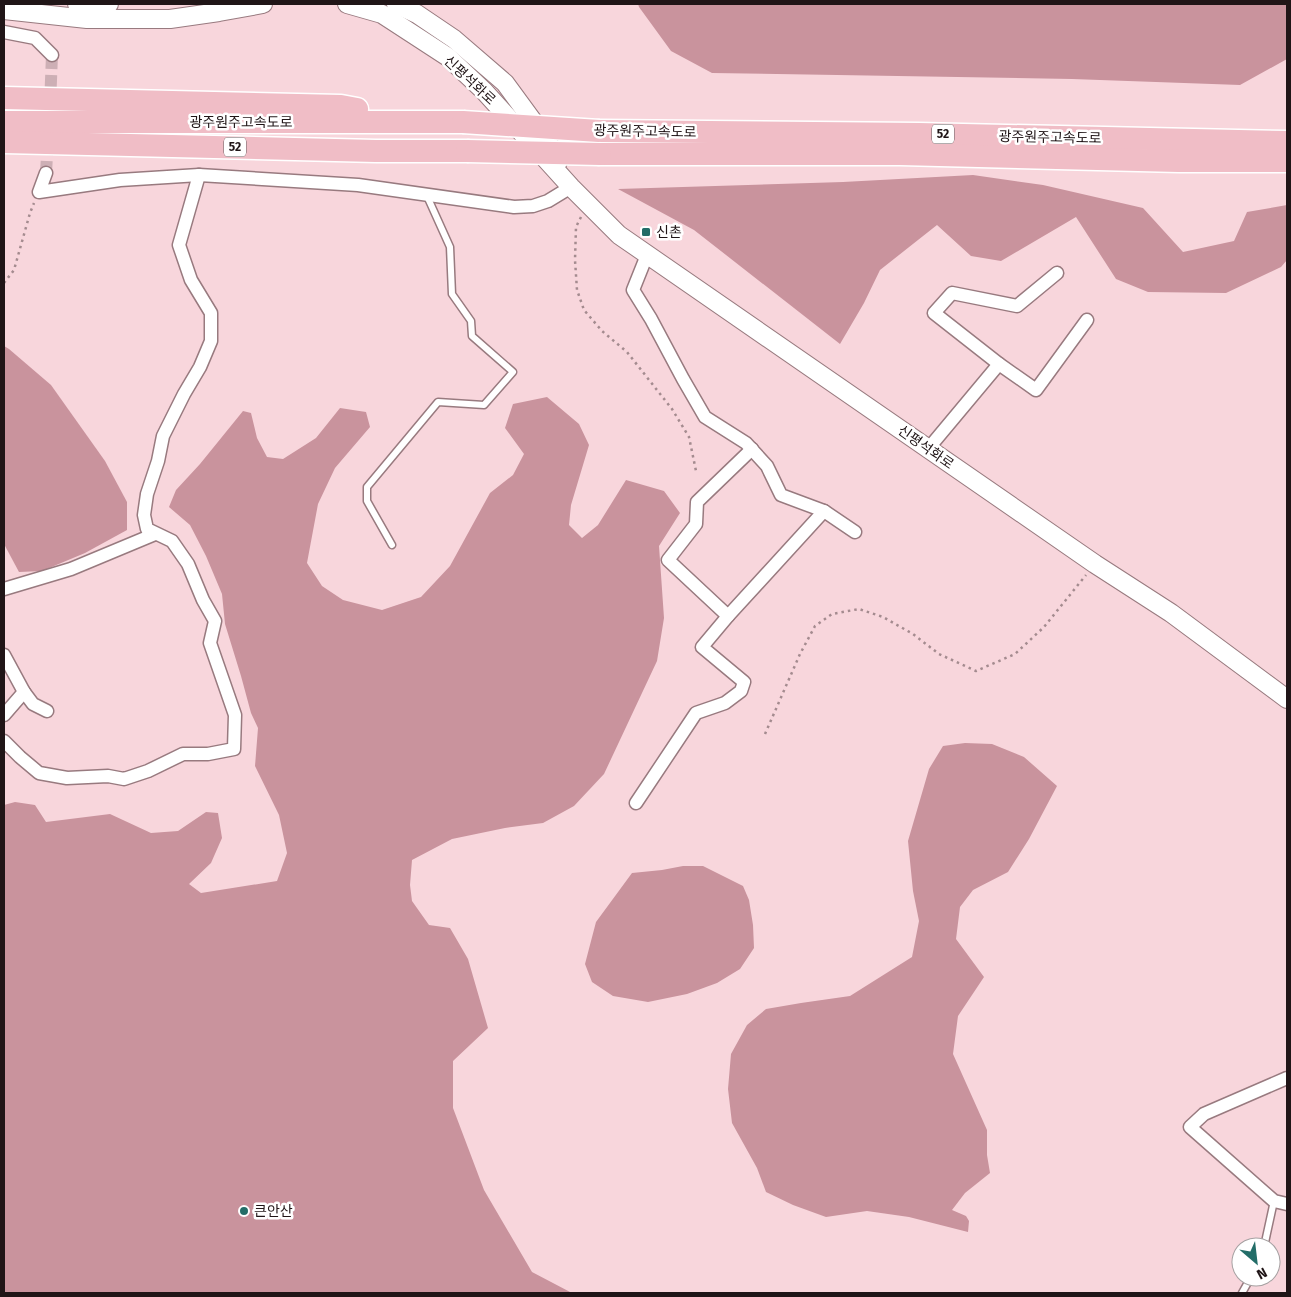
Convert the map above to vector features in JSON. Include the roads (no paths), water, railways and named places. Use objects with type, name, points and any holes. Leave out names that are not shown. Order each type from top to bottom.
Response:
[{"type":"highway","points":[[4,98],[340,106],[439,121]]},
{"type":"highway","name":"광주원주고속도로","points":[[4,122],[439,121],[599,131],[920,134],[1287,142]]},
{"type":"highway","name":"광주원주고속도로","points":[[4,142],[376,151],[600,154],[900,154],[1179,161],[1287,161]]},
{"type":"main road","points":[[84,4],[109,4]]},
{"type":"main road","points":[[4,10],[87,19],[170,19],[263,4]]},
{"type":"main road","name":"신평석화로","points":[[347,4],[382,14],[448,57],[484,91],[571,187],[619,235],[1095,564],[1171,613],[1287,699]]},
{"type":"main road","name":"신평석화로","points":[[396,4],[417,14],[454,40],[505,83],[546,139],[571,187]]},
{"type":"main road","points":[[1267,684],[1287,685]]},
{"type":"street","points":[[4,32],[35,38],[52,55]]},
{"type":"street","points":[[46,173],[39,192],[120,180],[199,176],[358,185],[514,206],[533,206],[571,187]]},
{"type":"street","points":[[4,741],[39,773],[67,778],[108,776],[124,779],[148,771],[183,754],[208,754],[234,749],[235,715],[210,643],[215,622],[188,564],[172,542],[147,530],[144,515],[163,436],[200,367],[210,341],[211,313],[191,280],[179,244],[199,176]]},
{"type":"street","points":[[647,255],[633,290],[651,318],[705,417],[746,443],[767,466],[781,495],[824,510],[855,532]]},
{"type":"street","points":[[1057,273],[1017,306],[952,293],[934,313],[999,364],[1036,390],[1087,320]]},
{"type":"street","points":[[928,449],[999,364]]},
{"type":"street","points":[[728,616],[668,560],[696,524],[697,502],[752,450]]},
{"type":"street","points":[[636,803],[696,713],[725,703],[741,691],[744,682],[702,647],[824,510]]},
{"type":"street","points":[[4,589],[71,569],[155,534]]},
{"type":"street","points":[[4,655],[24,692],[33,704],[47,711]]},
{"type":"street","points":[[4,715],[24,692]]},
{"type":"street","points":[[1287,1078],[1204,1114],[1190,1127],[1274,1201],[1287,1204]]},
{"type":"lane","points":[[392,545],[367,501],[367,487],[438,402],[484,405],[513,372],[472,336],[471,321],[452,294],[450,247],[427,194]]},
{"type":"lane","points":[[1266,1237],[1274,1201]]},
{"type":"tunnel","points":[[50,105],[52,55]]},
{"type":"tunnel","points":[[46,173],[48,137]]},
{"type":"place","name":"신촌","points":[[646,232]]},
{"type":"place","name":"큰안산","points":[[244,1211]]}]
